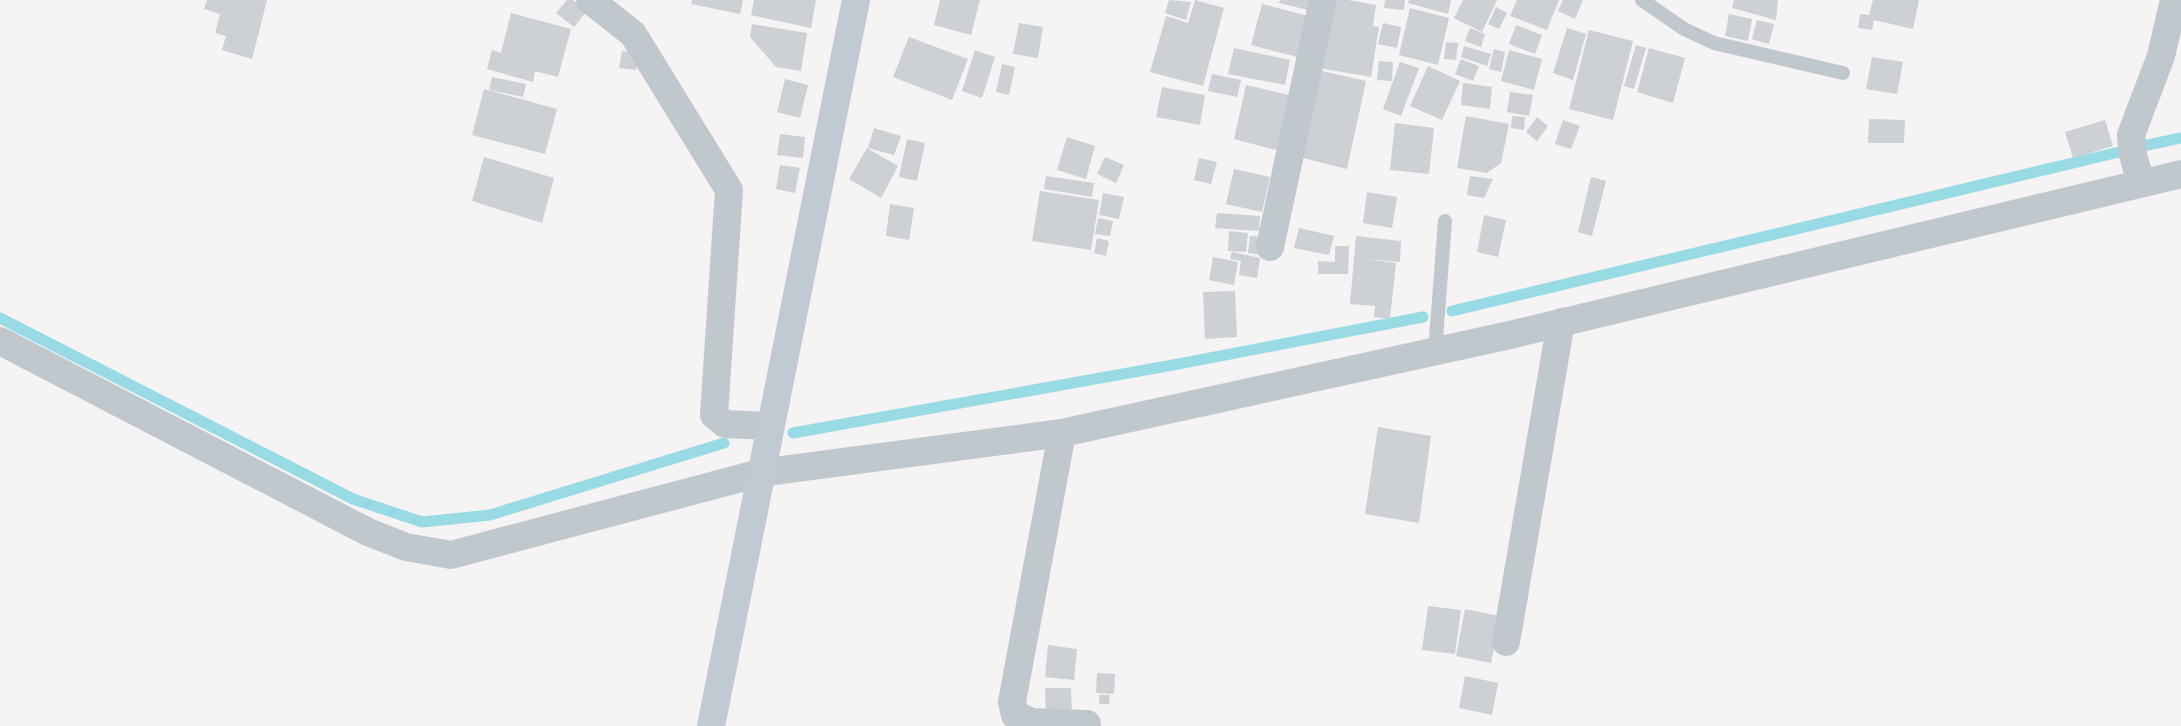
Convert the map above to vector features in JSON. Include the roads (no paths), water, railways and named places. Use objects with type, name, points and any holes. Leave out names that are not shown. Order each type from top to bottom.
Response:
[{"type":"main road","points":[[711,726],[760,473],[856,0]]},
{"type":"street","points":[[590,0],[633,34],[729,190],[714,415],[726,424],[770,426]]},
{"type":"street","points":[[1270,247],[1323,0]]},
{"type":"street","points":[[2141,182],[2133,155],[2131,135],[2138,111],[2161,56],[2174,0]]},
{"type":"street","points":[[0,341],[368,532],[406,547],[451,555],[760,473],[1062,433],[1435,352],[2141,182],[2181,174]]},
{"type":"street","points":[[1506,642],[1561,322]]},
{"type":"street","points":[[1062,433],[1012,702],[1015,715],[1032,722],[1087,724]]},
{"type":"lane","points":[[1642,0],[1684,29],[1714,43],[1843,72]]},
{"type":"lane","points":[[1435,352],[1444,221]]},
{"type":"waterway","points":[[2143,146],[2181,138]]},
{"type":"waterway","points":[[1452,311],[2119,152]]},
{"type":"waterway","points":[[793,433],[1173,365],[1423,317]]},
{"type":"waterway","points":[[0,318],[353,499],[422,522],[490,515],[724,443]]}]
